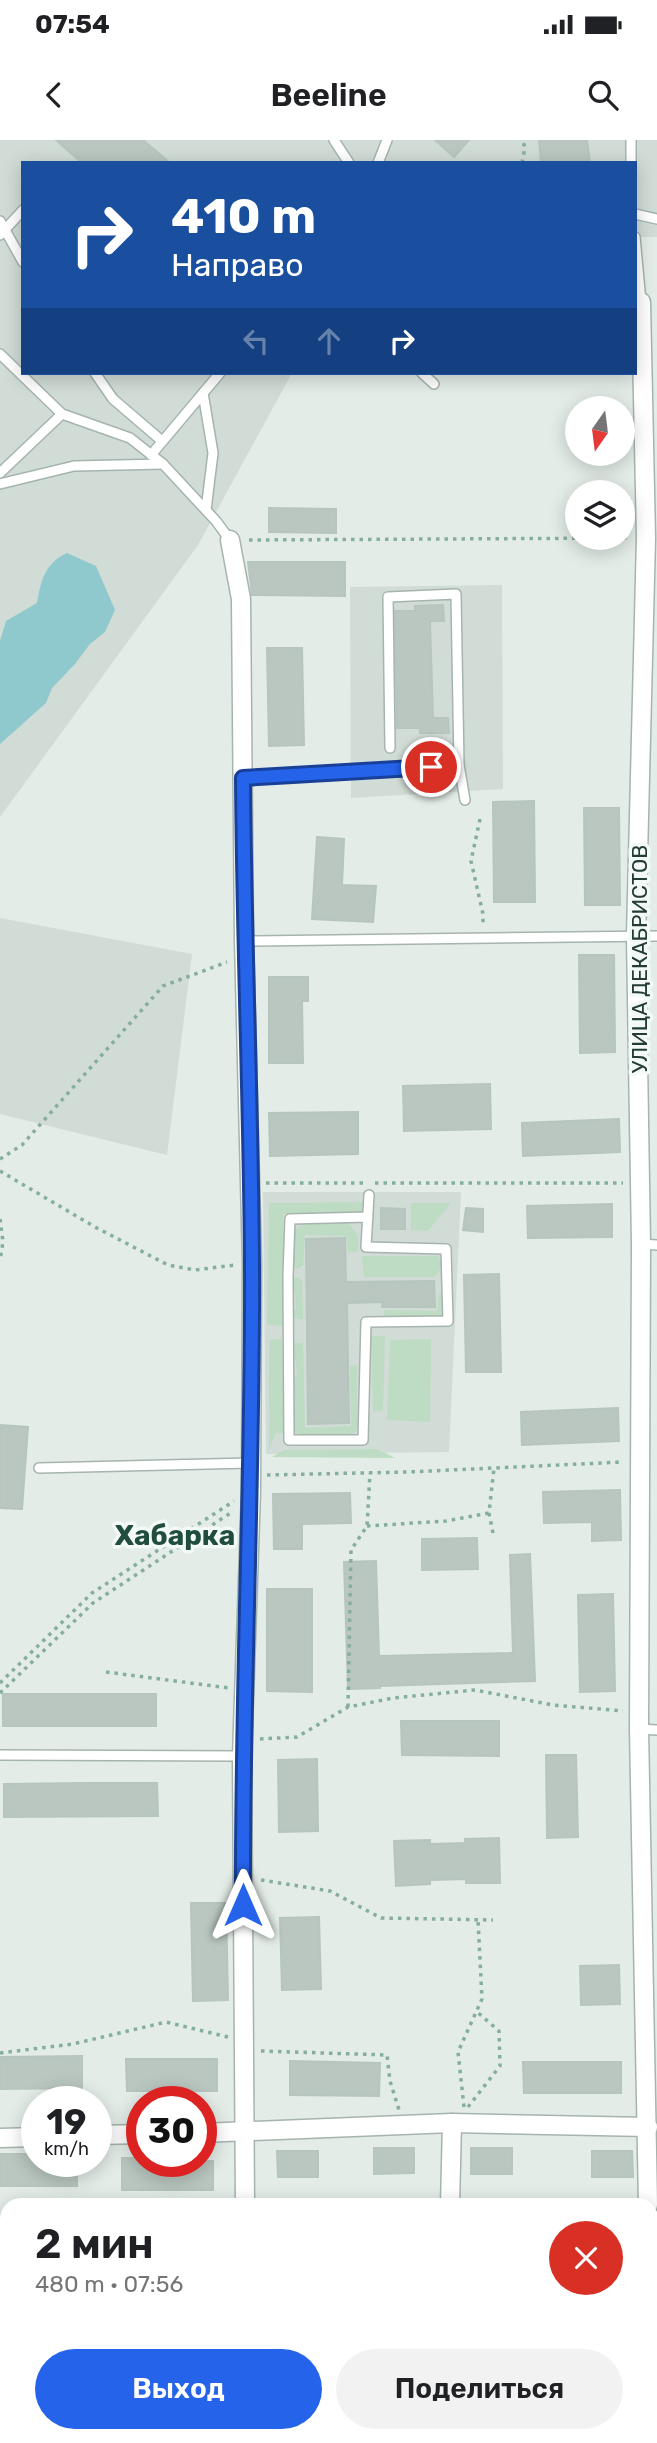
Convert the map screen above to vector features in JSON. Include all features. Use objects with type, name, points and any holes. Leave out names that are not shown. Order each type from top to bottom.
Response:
[{"type":"street","name":"УЛИЦА ДЕКАБРИСТОВ","points":[[641,302],[650,610],[636,936],[640,1182],[649,1245],[640,1461],[652,2127],[648,2198]]},
{"type":"street","points":[[230,540],[241,599],[252,1263],[251,1482],[243,1748],[245,2198]]},
{"type":"street","points":[[217,2133],[452,2123],[652,2127]]},
{"type":"street","points":[[450,2198],[452,2123]]},
{"type":"street","points":[[0,2138],[21,2137]]},
{"type":"lane","points":[[334,140],[348,161]]},
{"type":"lane","points":[[379,161],[387,140]]},
{"type":"lane","points":[[631,140],[631,161]]},
{"type":"lane","points":[[21,213],[2,229],[21,259]]},
{"type":"lane","points":[[637,214],[657,219]]},
{"type":"lane","points":[[637,259],[641,302]]},
{"type":"lane","points":[[0,354],[21,374]]},
{"type":"lane","points":[[22,375],[62,414],[130,438],[163,464],[230,540]]},
{"type":"lane","points":[[96,375],[113,399],[162,441]]},
{"type":"lane","points":[[151,455],[217,375]]},
{"type":"lane","points":[[424,375],[434,384]]},
{"type":"lane","points":[[203,393],[214,453],[206,510]]},
{"type":"lane","points":[[0,472],[62,414]]},
{"type":"lane","points":[[0,484],[74,466],[163,464]]},
{"type":"lane","points":[[390,748],[388,597],[456,594],[459,765],[465,800]]},
{"type":"lane","points":[[243,778],[459,765]]},
{"type":"lane","points":[[245,948],[484,938],[657,936]]},
{"type":"lane","points":[[368,1217],[290,1219],[289,1440],[363,1440],[366,1322],[448,1321],[446,1249],[366,1247],[368,1217],[369,1195]]},
{"type":"lane","points":[[39,1468],[251,1482]]},
{"type":"lane","points":[[0,1755],[243,1748]]},
{"type":"path","points":[[522,140],[525,147],[522,161]]},
{"type":"path","points":[[230,540],[646,538]]},
{"type":"path","points":[[480,819],[471,861],[483,914],[484,938]]},
{"type":"path","points":[[0,1159],[22,1145],[163,986],[245,948]]},
{"type":"path","points":[[0,1171],[95,1227],[168,1265],[195,1270],[252,1263]]},
{"type":"path","points":[[250,1183],[640,1182]]},
{"type":"path","points":[[0,1219],[3,1242],[0,1261]]},
{"type":"path","points":[[0,1683],[92,1593],[251,1482],[370,1473],[640,1461]]},
{"type":"path","points":[[493,1533],[489,1513],[494,1468]]},
{"type":"path","points":[[348,1707],[351,1550],[367,1526],[370,1473]]},
{"type":"path","points":[[0,1693],[93,1603],[251,1482]]},
{"type":"path","points":[[367,1526],[446,1521],[489,1513]]},
{"type":"path","points":[[106,1672],[244,1690]]},
{"type":"path","points":[[243,1748],[297,1737],[348,1707],[393,1698],[475,1690],[645,1724]]},
{"type":"path","points":[[243,1878],[330,1891],[381,1918],[493,1920]]},
{"type":"path","points":[[476,2011],[499,2031],[500,2066],[464,2111],[458,2052],[476,2011],[482,1999],[478,1920]]},
{"type":"path","points":[[0,2053],[73,2044],[166,2022],[244,2046],[387,2055],[390,2081],[400,2111]]},
{"type":"shaded area","points":[[0,140],[657,140],[657,237],[637,237],[637,161],[21,161],[21,375],[291,375],[198,545],[0,817]]},
{"type":"shaded area","points":[[502,585],[503,789],[351,798],[350,587]]},
{"type":"shaded area","points":[[0,918],[192,954],[167,1155],[0,1114]]},
{"type":"shaded area","points":[[263,1192],[461,1192],[449,1452],[266,1454]]},
{"type":"green space","points":[[364,1202],[363,1212],[283,1214],[283,1326],[267,1325],[269,1203]]},
{"type":"green space","points":[[411,1203],[451,1203],[428,1231],[411,1230]]},
{"type":"green space","points":[[306,1223],[348,1223],[358,1235],[358,1251],[348,1253],[346,1236],[305,1235],[303,1265],[293,1269],[293,1238],[296,1229]]},
{"type":"green space","points":[[362,1256],[438,1256],[444,1265],[434,1277],[364,1277]]},
{"type":"green space","points":[[292,1277],[298,1277],[302,1281],[303,1319],[293,1318],[296,1309]]},
{"type":"green space","points":[[439,1294],[445,1294],[444,1313],[438,1319],[384,1317],[384,1310],[437,1311]]},
{"type":"green space","points":[[371,1336],[385,1336],[383,1410],[373,1412]]},
{"type":"green space","points":[[282,1339],[284,1433],[276,1433],[269,1449],[269,1340]]},
{"type":"green space","points":[[431,1339],[430,1422],[387,1420],[390,1340]]},
{"type":"green space","points":[[292,1343],[303,1343],[305,1428],[351,1426],[350,1366],[357,1365],[357,1430],[349,1437],[303,1436],[293,1431],[293,1376],[297,1375],[296,1361],[291,1360]]},
{"type":"green space","points":[[377,1449],[395,1458],[272,1457],[284,1450]]},
{"type":"water","points":[[67,553],[96,566],[115,610],[105,632],[90,644],[52,688],[46,703],[0,744],[0,641],[6,621],[37,603],[45,573]]},
{"type":"building","points":[[56,140],[143,140],[168,161],[80,161]]},
{"type":"building","points":[[435,140],[469,140],[454,157]]},
{"type":"building","points":[[539,140],[587,140],[590,161],[541,161]]},
{"type":"building","points":[[269,508],[336,509],[336,533],[269,532]]},
{"type":"building","points":[[248,562],[345,562],[345,596],[252,595]]},
{"type":"building","points":[[443,605],[444,621],[430,621],[433,718],[448,718],[449,733],[420,733],[420,728],[397,728],[395,611],[415,611],[415,606]]},
{"type":"building","points":[[267,648],[302,648],[304,745],[269,746]]},
{"type":"building","points":[[534,801],[535,902],[494,902],[493,802]]},
{"type":"building","points":[[584,808],[619,808],[620,905],[585,905]]},
{"type":"building","points":[[317,837],[344,839],[342,885],[376,886],[373,922],[312,919]]},
{"type":"building","points":[[579,955],[614,955],[615,1052],[580,1053]]},
{"type":"building","points":[[269,977],[308,977],[308,1001],[302,1001],[303,1063],[269,1063]]},
{"type":"building","points":[[490,1084],[491,1129],[404,1131],[403,1086]]},
{"type":"building","points":[[358,1112],[358,1154],[270,1156],[269,1113]]},
{"type":"building","points":[[619,1119],[620,1152],[523,1156],[522,1123]]},
{"type":"building","points":[[612,1204],[612,1237],[528,1238],[527,1206]]},
{"type":"building","points":[[381,1208],[405,1209],[405,1229],[381,1229]]},
{"type":"building","points":[[466,1208],[483,1209],[483,1232],[463,1230]]},
{"type":"building","points":[[345,1238],[346,1282],[434,1281],[435,1307],[382,1307],[383,1302],[347,1303],[349,1423],[308,1424],[306,1239]]},
{"type":"building","points":[[499,1274],[501,1372],[466,1372],[464,1275]]},
{"type":"building","points":[[618,1408],[619,1441],[522,1445],[521,1412]]},
{"type":"building","points":[[0,1425],[28,1427],[22,1509],[0,1508]]},
{"type":"building","points":[[620,1490],[621,1540],[592,1541],[592,1522],[544,1523],[543,1492]]},
{"type":"building","points":[[350,1493],[351,1523],[302,1524],[302,1549],[274,1549],[273,1494]]},
{"type":"building","points":[[477,1538],[478,1569],[422,1570],[422,1539]]},
{"type":"building","points":[[530,1554],[535,1681],[348,1689],[344,1562],[376,1561],[379,1656],[513,1653],[510,1555]]},
{"type":"building","points":[[267,1589],[312,1589],[312,1692],[267,1691]]},
{"type":"building","points":[[613,1594],[615,1691],[580,1692],[578,1595]]},
{"type":"building","points":[[3,1694],[156,1694],[156,1726],[3,1726]]},
{"type":"building","points":[[401,1721],[499,1721],[499,1756],[402,1755]]},
{"type":"building","points":[[546,1755],[576,1755],[578,1837],[547,1838]]},
{"type":"building","points":[[317,1759],[318,1831],[279,1832],[278,1760]]},
{"type":"building","points":[[157,1783],[158,1816],[4,1817],[4,1784]]},
{"type":"building","points":[[499,1838],[500,1883],[466,1883],[466,1879],[430,1880],[430,1884],[396,1886],[394,1841],[465,1843],[465,1839]]},
{"type":"building","points":[[191,1903],[226,1903],[228,2000],[193,2001]]},
{"type":"building","points":[[319,1917],[321,1989],[282,1990],[280,1918]]},
{"type":"building","points":[[619,1965],[620,2004],[581,2005],[580,1966]]},
{"type":"building","points":[[82,2056],[82,2086],[21,2086],[21,2089],[0,2089],[0,2057]]},
{"type":"building","points":[[126,2059],[217,2059],[217,2086],[127,2086]]},
{"type":"building","points":[[290,2061],[380,2063],[379,2096],[290,2095]]},
{"type":"building","points":[[523,2062],[621,2062],[621,2093],[524,2093]]},
{"type":"building","points":[[374,2148],[414,2148],[414,2173],[374,2174]]},
{"type":"building","points":[[471,2148],[512,2148],[512,2174],[471,2174]]},
{"type":"building","points":[[277,2151],[318,2151],[318,2177],[278,2177]]},
{"type":"building","points":[[592,2151],[632,2151],[633,2177],[592,2177]]},
{"type":"building","points":[[0,2154],[21,2154],[21,2177],[77,2177],[77,2186],[0,2186]]},
{"type":"building","points":[[122,2158],[126,2158],[126,2177],[213,2177],[213,2190],[122,2190]]},
{"type":"district","name":"Хабарка","points":[[175,1535]]},
{"type":"route","points":[[243,1905],[243,1756],[251,1491],[252,1263],[243,778],[431,767]]}]
